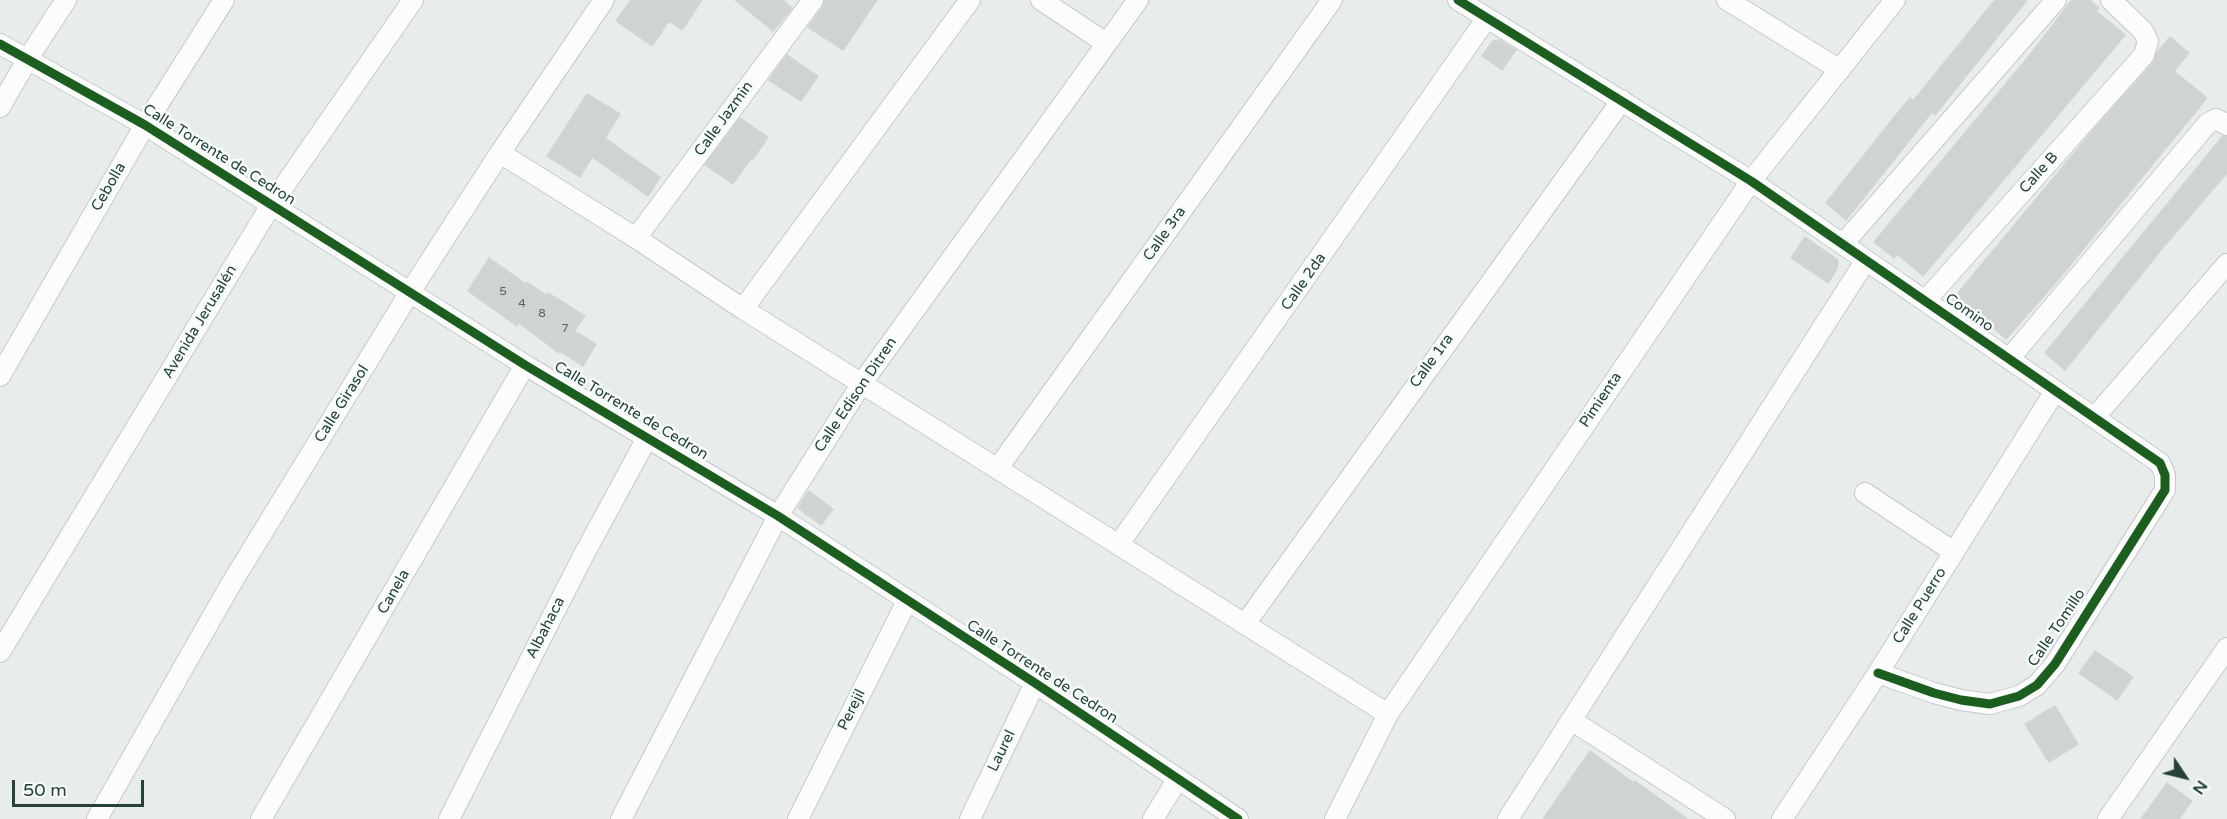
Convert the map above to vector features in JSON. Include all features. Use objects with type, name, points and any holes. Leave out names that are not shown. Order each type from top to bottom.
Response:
[{"type":"street","points":[[0,107],[66,0]]},
{"type":"street","name":"Cebolla","points":[[0,376],[145,125],[224,0]]},
{"type":"street","name":"Avenida Jerusalén","points":[[0,652],[271,205],[413,0]]},
{"type":"street","name":"Calle Girasol","points":[[97,819],[231,584],[410,292],[500,153],[604,0]]},
{"type":"street","name":"Calle Jazmin","points":[[636,238],[813,0]]},
{"type":"street","points":[[743,309],[970,0]]},
{"type":"street","points":[[1041,0],[1106,43]]},
{"type":"street","name":"Calle Edison Ditren","points":[[621,819],[778,516],[862,383],[1138,0]]},
{"type":"street","name":"Calle 3ra","points":[[998,468],[1332,0]]},
{"type":"street","name":"Comino","points":[[1458,0],[1751,181],[2160,463],[2165,475]]},
{"type":"street","points":[[1727,0],[1840,70]]},
{"type":"street","name":"Pimienta","points":[[1335,819],[1388,714],[1751,181],[1895,0]]},
{"type":"street","points":[[1843,244],[2056,0]]},
{"type":"street","name":"Calle B","points":[[1925,301],[2144,55],[2148,41],[2142,31],[2111,0]]},
{"type":"street","name":"Calle 2da","points":[[1119,544],[1487,18]]},
{"type":"street","name":"Calle Torrente de Cedron","points":[[0,44],[145,125],[525,365],[778,516],[1035,683],[1238,819]]},
{"type":"street","name":"Calle 1ra","points":[[1245,624],[1622,100]]},
{"type":"street","points":[[2009,359],[2208,123],[2216,119],[2227,125]]},
{"type":"street","points":[[500,153],[636,238],[743,309],[1388,714]]},
{"type":"street","points":[[1508,819],[1866,260]]},
{"type":"street","points":[[2094,418],[2227,264]]},
{"type":"street","name":"Canela","points":[[261,819],[525,365]]},
{"type":"street","name":"Calle Puerro","points":[[1782,819],[1878,673],[2055,391]]},
{"type":"street","name":"Albahaca","points":[[449,819],[582,558],[647,438]]},
{"type":"street","name":"Calle Tomillo","points":[[1878,673],[1934,693],[1990,704],[2019,696],[2037,685],[2055,664],[2165,490],[2165,475]]},
{"type":"street","points":[[1865,493],[1954,552]]},
{"type":"street","name":"Perejil","points":[[798,819],[907,601]]},
{"type":"street","points":[[2108,819],[2227,648]]},
{"type":"street","name":"Laurel","points":[[970,819],[1035,683]]},
{"type":"street","points":[[1571,720],[1725,819]]},
{"type":"street","points":[[1153,819],[1177,780]]},
{"type":"building","points":[[631,0],[702,0],[682,30],[669,21],[652,46],[616,21]]},
{"type":"building","points":[[735,0],[783,0],[792,8],[773,31]]},
{"type":"building","points":[[825,0],[877,0],[843,50],[808,27],[823,7]]},
{"type":"building","points":[[1995,0],[2027,0],[1935,115],[1932,112],[1846,220],[1826,203],[1895,116],[1910,98],[1913,101]]},
{"type":"building","points":[[2072,0],[2090,0],[2099,8],[2096,11],[2125,35],[1923,276],[1897,254],[1894,258],[1874,242],[2029,56]]},
{"type":"building","points":[[2170,37],[2189,53],[2174,71],[2207,98],[2058,280],[2006,339],[1975,313],[1972,316],[1953,299],[2094,129],[2153,63],[2157,52]]},
{"type":"building","points":[[1499,40],[1516,50],[1502,70],[1482,56],[1493,41]]},
{"type":"building","points":[[787,55],[818,76],[801,101],[769,80]]},
{"type":"building","points":[[587,94],[620,114],[605,138],[660,177],[648,196],[592,157],[580,177],[547,156]]},
{"type":"building","points":[[740,118],[768,137],[733,184],[705,165]]},
{"type":"building","points":[[2223,136],[2227,137],[2227,173],[2161,250],[2065,370],[2045,353]]},
{"type":"building","points":[[1805,237],[1838,260],[1837,269],[1828,283],[1791,258]]},
{"type":"building","points":[[489,258],[526,284],[527,282],[546,295],[548,293],[585,316],[574,331],[596,344],[583,366],[560,351],[559,353],[519,323],[517,326],[468,291]]},
{"type":"building","points":[[809,491],[833,509],[821,525],[798,508]]},
{"type":"building","points":[[2095,651],[2133,677],[2117,700],[2079,673]]},
{"type":"building","points":[[2055,706],[2078,744],[2049,762],[2025,724]]},
{"type":"building","points":[[1590,751],[1634,783],[1635,781],[1688,819],[1543,819]]},
{"type":"building","points":[[2167,783],[2192,801],[2179,819],[2141,819]]},
{"type":"cycle path","points":[[1458,0],[1751,181],[2160,463],[2165,475],[2165,490],[2055,664],[2037,685],[2019,696],[1990,704],[1934,693],[1878,673]]},
{"type":"cycle path","points":[[0,44],[145,125],[525,365],[778,516],[1035,683],[1238,819]]}]
